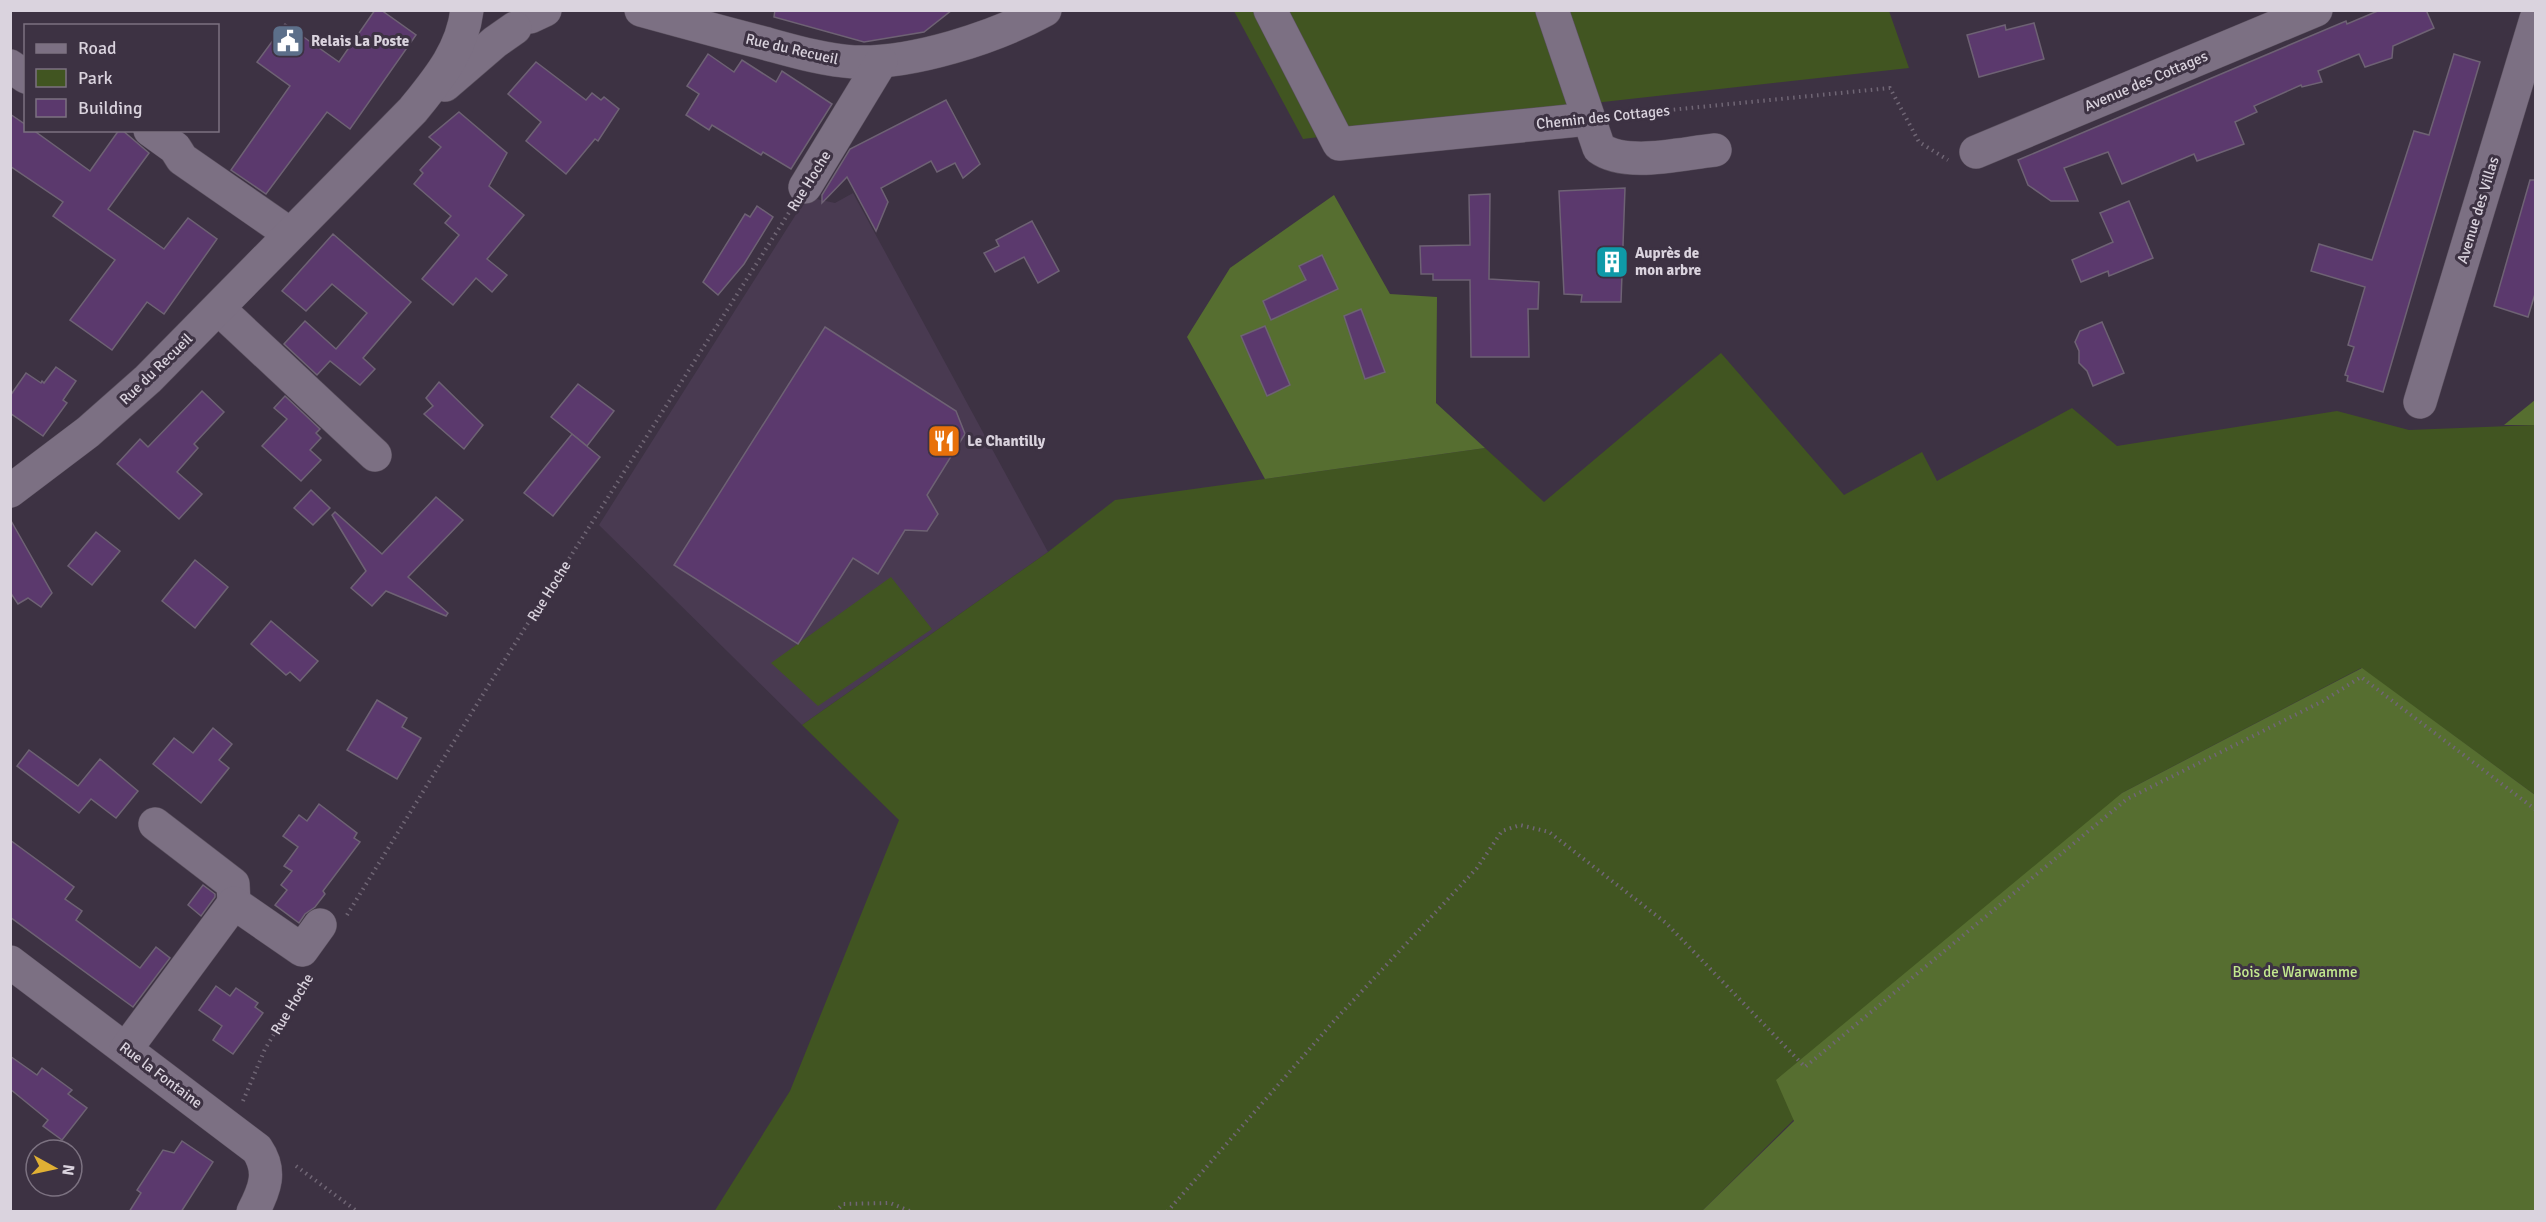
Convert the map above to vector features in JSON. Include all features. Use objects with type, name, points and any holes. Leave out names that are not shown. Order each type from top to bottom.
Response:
[{"type":"street","points":[[468,10],[481,24],[492,29],[504,30],[531,16]]},
{"type":"street","name":"Rue du Recueil","points":[[10,491],[53,460],[119,405],[219,309],[413,110],[438,80],[458,48],[468,10]]},
{"type":"street","name":"Rue du Recueil","points":[[641,10],[794,51],[852,62],[881,62],[906,58],[966,42],[1000,31],[1045,10]]},
{"type":"street","name":"Chemin des Cottages","points":[[1270,10],[1340,144],[1589,118]]},
{"type":"street","points":[[1551,10],[1599,148],[1619,158],[1646,158],[1716,150]]},
{"type":"street","name":"Avenue des Cottages","points":[[1976,152],[2316,10]]},
{"type":"street","name":"Rue du Recueil","points":[[413,110],[531,16]]},
{"type":"street","name":"Avenue des Villas","points":[[2420,402],[2535,18]]},
{"type":"street","name":"Rue Hoche","points":[[805,187],[881,62]]},
{"type":"street","points":[[10,66],[24,76]]},
{"type":"street","points":[[153,132],[175,148],[182,159],[290,234]]},
{"type":"street","points":[[219,309],[375,455]]},
{"type":"street","points":[[126,1049],[234,903],[233,884],[155,824]]},
{"type":"street","points":[[234,903],[302,950],[331,924]]},
{"type":"street","name":"Rue la Fontaine","points":[[10,962],[244,1139]]},
{"type":"street","points":[[244,1139],[266,1168],[263,1193],[253,1212]]},
{"type":"path","name":"Chemin des Cottages","points":[[1589,118],[1890,88],[1919,141],[1954,164],[1976,152]]},
{"type":"path","name":"Rue Hoche","points":[[331,924],[490,683],[805,187]]},
{"type":"path","points":[[1167,1212],[1334,1021],[1477,868],[1502,831],[1520,825],[1550,832],[1666,923],[1805,1066],[2127,799],[2322,701],[2361,677],[2535,810]]},
{"type":"path","name":"Rue Hoche","points":[[244,1139],[265,1049],[311,974]]},
{"type":"path","points":[[244,1139],[292,1164],[358,1212]]},
{"type":"path","points":[[835,1212],[843,1204],[890,1203],[912,1212]]},
{"type":"shaded area","points":[[853,193],[1048,552],[802,725],[599,525],[807,197],[835,203]]},
{"type":"green space","points":[[1234,11],[1889,11],[1909,68],[1576,105],[1303,139]]},
{"type":"green space","points":[[1334,195],[1390,294],[1437,297],[1436,403],[1485,448],[1265,479],[1187,337],[1230,268]]},
{"type":"green space","points":[[1721,353],[1844,495],[1922,452],[1937,481],[2072,408],[2117,446],[2337,411],[2409,430],[2535,425],[2535,795],[2361,668],[2122,793],[1702,1211],[714,1212],[790,1091],[899,820],[802,725],[1048,552],[1115,500],[1485,448],[1544,502]]},
{"type":"green space","points":[[2535,400],[2535,425],[2504,425]]},
{"type":"green space","points":[[891,577],[932,629],[818,706],[771,663]]},
{"type":"green space","name":"Bois de Warwamme","points":[[2362,668],[2535,795],[2535,1211],[1702,1211],[1794,1121],[1776,1080],[2122,793]]},
{"type":"building","points":[[375,10],[381,10],[416,35],[350,129],[327,112],[266,194],[231,170],[290,86],[257,62],[285,24],[339,62]]},
{"type":"building","points":[[775,10],[952,10],[924,32],[864,42],[774,17]]},
{"type":"building","points":[[2380,10],[2426,10],[2434,28],[2393,46],[2392,58],[2365,67],[2359,54],[2318,71],[2322,82],[2302,87],[2301,85],[2254,106],[2257,112],[2235,122],[2244,144],[2197,161],[2194,154],[2122,184],[2108,152],[2064,168],[2078,201],[2051,201],[2028,185],[2018,160],[2346,21],[2347,24]]},
{"type":"building","points":[[2034,23],[2044,59],[1979,77],[1967,35],[2005,25],[2006,30]]},
{"type":"building","points":[[708,54],[734,72],[742,60],[776,82],[782,71],[832,104],[791,169],[763,152],[761,155],[712,125],[709,130],[686,115],[699,94],[687,86]]},
{"type":"building","points":[[2454,54],[2480,62],[2383,392],[2347,381],[2348,376],[2345,375],[2354,347],[2348,345],[2365,287],[2311,271],[2319,244],[2372,260],[2414,131],[2429,135]]},
{"type":"building","points":[[536,62],[586,100],[592,93],[601,100],[604,97],[619,109],[598,141],[595,139],[566,174],[526,141],[541,122],[508,94]]},
{"type":"building","points":[[946,100],[980,164],[963,178],[955,163],[937,172],[931,161],[881,188],[888,202],[876,231],[847,177],[822,203],[822,195],[850,149]]},
{"type":"building","points":[[459,112],[507,153],[489,186],[524,215],[487,259],[507,275],[492,292],[476,278],[453,305],[422,279],[459,235],[445,223],[451,216],[414,184],[423,173],[420,170],[441,147],[429,137]]},
{"type":"building","points":[[10,114],[24,124],[24,132],[36,132],[90,171],[118,132],[124,132],[149,153],[108,209],[164,249],[188,218],[217,239],[164,314],[147,302],[112,350],[70,320],[115,260],[53,216],[63,202],[10,166]]},
{"type":"building","points":[[2530,180],[2535,180],[2535,294],[2528,317],[2494,306]]},
{"type":"building","points":[[1625,188],[1621,302],[1581,302],[1582,295],[1564,294],[1559,191]]},
{"type":"building","points":[[1490,194],[1489,279],[1539,282],[1538,309],[1528,309],[1529,357],[1471,357],[1470,280],[1433,280],[1433,274],[1421,274],[1420,246],[1470,245],[1469,195]]},
{"type":"building","points":[[2129,201],[2153,258],[2109,276],[2108,271],[2081,282],[2072,260],[2113,242],[2100,213]]},
{"type":"building","points":[[757,206],[773,217],[744,264],[718,295],[703,282],[745,214],[750,217]]},
{"type":"building","points":[[1032,221],[1059,271],[1038,283],[1024,257],[995,272],[984,253],[999,246],[996,240]]},
{"type":"building","points":[[333,234],[411,302],[363,358],[375,369],[360,385],[330,361],[317,375],[284,344],[305,321],[336,349],[367,313],[332,284],[306,311],[282,291]]},
{"type":"building","points":[[1322,255],[1338,289],[1271,320],[1263,301],[1306,280],[1299,266]]},
{"type":"building","points":[[1361,309],[1385,372],[1365,379],[1344,316]]},
{"type":"building","points":[[2102,322],[2124,373],[2093,386],[2087,371],[2079,363],[2079,351],[2075,342],[2080,331]]},
{"type":"building","points":[[1265,326],[1290,385],[1267,396],[1241,336]]},
{"type":"building","points":[[825,327],[956,411],[965,434],[927,495],[938,514],[927,531],[905,530],[878,574],[853,558],[798,644],[674,565]]},
{"type":"building","points":[[56,367],[76,381],[63,400],[67,403],[43,436],[10,413],[10,396],[26,373],[44,383]]},
{"type":"building","points":[[439,382],[483,425],[464,449],[424,414],[433,406],[426,398]]},
{"type":"building","points":[[578,384],[614,411],[587,446],[551,417]]},
{"type":"building","points":[[202,391],[224,412],[194,444],[198,448],[177,472],[202,494],[179,519],[117,464],[140,439],[148,447]]},
{"type":"building","points":[[285,396],[320,429],[316,433],[321,438],[310,450],[321,460],[301,481],[262,446],[287,419],[274,408]]},
{"type":"building","points":[[572,434],[600,457],[553,516],[524,493]]},
{"type":"building","points":[[311,490],[330,508],[313,525],[294,508]]},
{"type":"building","points":[[436,497],[463,520],[408,577],[448,613],[446,616],[386,591],[372,606],[351,588],[366,571],[332,515],[335,512],[382,554]]},
{"type":"building","points":[[10,519],[52,593],[41,607],[28,598],[18,604],[10,592]]},
{"type":"building","points":[[96,532],[120,551],[92,585],[68,566]]},
{"type":"building","points":[[195,560],[228,587],[195,628],[162,601]]},
{"type":"building","points":[[271,621],[318,661],[300,681],[290,672],[286,675],[251,644]]},
{"type":"building","points":[[377,700],[407,718],[402,727],[421,738],[397,779],[347,750]]},
{"type":"building","points":[[213,728],[232,744],[219,760],[229,768],[201,803],[153,764],[174,738],[193,753]]},
{"type":"building","points":[[29,750],[78,786],[100,759],[138,791],[116,818],[91,799],[79,813],[17,766]]},
{"type":"building","points":[[319,804],[357,833],[354,838],[360,842],[323,891],[325,894],[299,923],[275,905],[287,890],[281,885],[292,871],[284,866],[298,847],[283,836],[299,815],[307,821]]},
{"type":"building","points":[[10,840],[74,887],[65,899],[82,911],[76,920],[140,968],[156,947],[170,958],[133,1007],[10,917]]},
{"type":"building","points":[[203,885],[215,894],[215,897],[201,916],[188,905]]},
{"type":"building","points":[[216,986],[230,996],[236,988],[258,1003],[255,1007],[263,1013],[233,1054],[213,1040],[222,1026],[199,1010]]},
{"type":"building","points":[[10,1056],[37,1075],[42,1068],[72,1090],[68,1094],[87,1108],[64,1138],[59,1138],[43,1126],[48,1120],[10,1089]]},
{"type":"building","points":[[182,1141],[213,1162],[181,1212],[129,1212],[141,1193],[137,1190],[163,1150],[174,1153]]},
{"type":"place","name":"Relais La Poste","points":[[288,41]]},
{"type":"place","name":"Auprès de mon arbre","points":[[1612,262]]},
{"type":"place","name":"Le Chantilly","points":[[944,441]]}]
